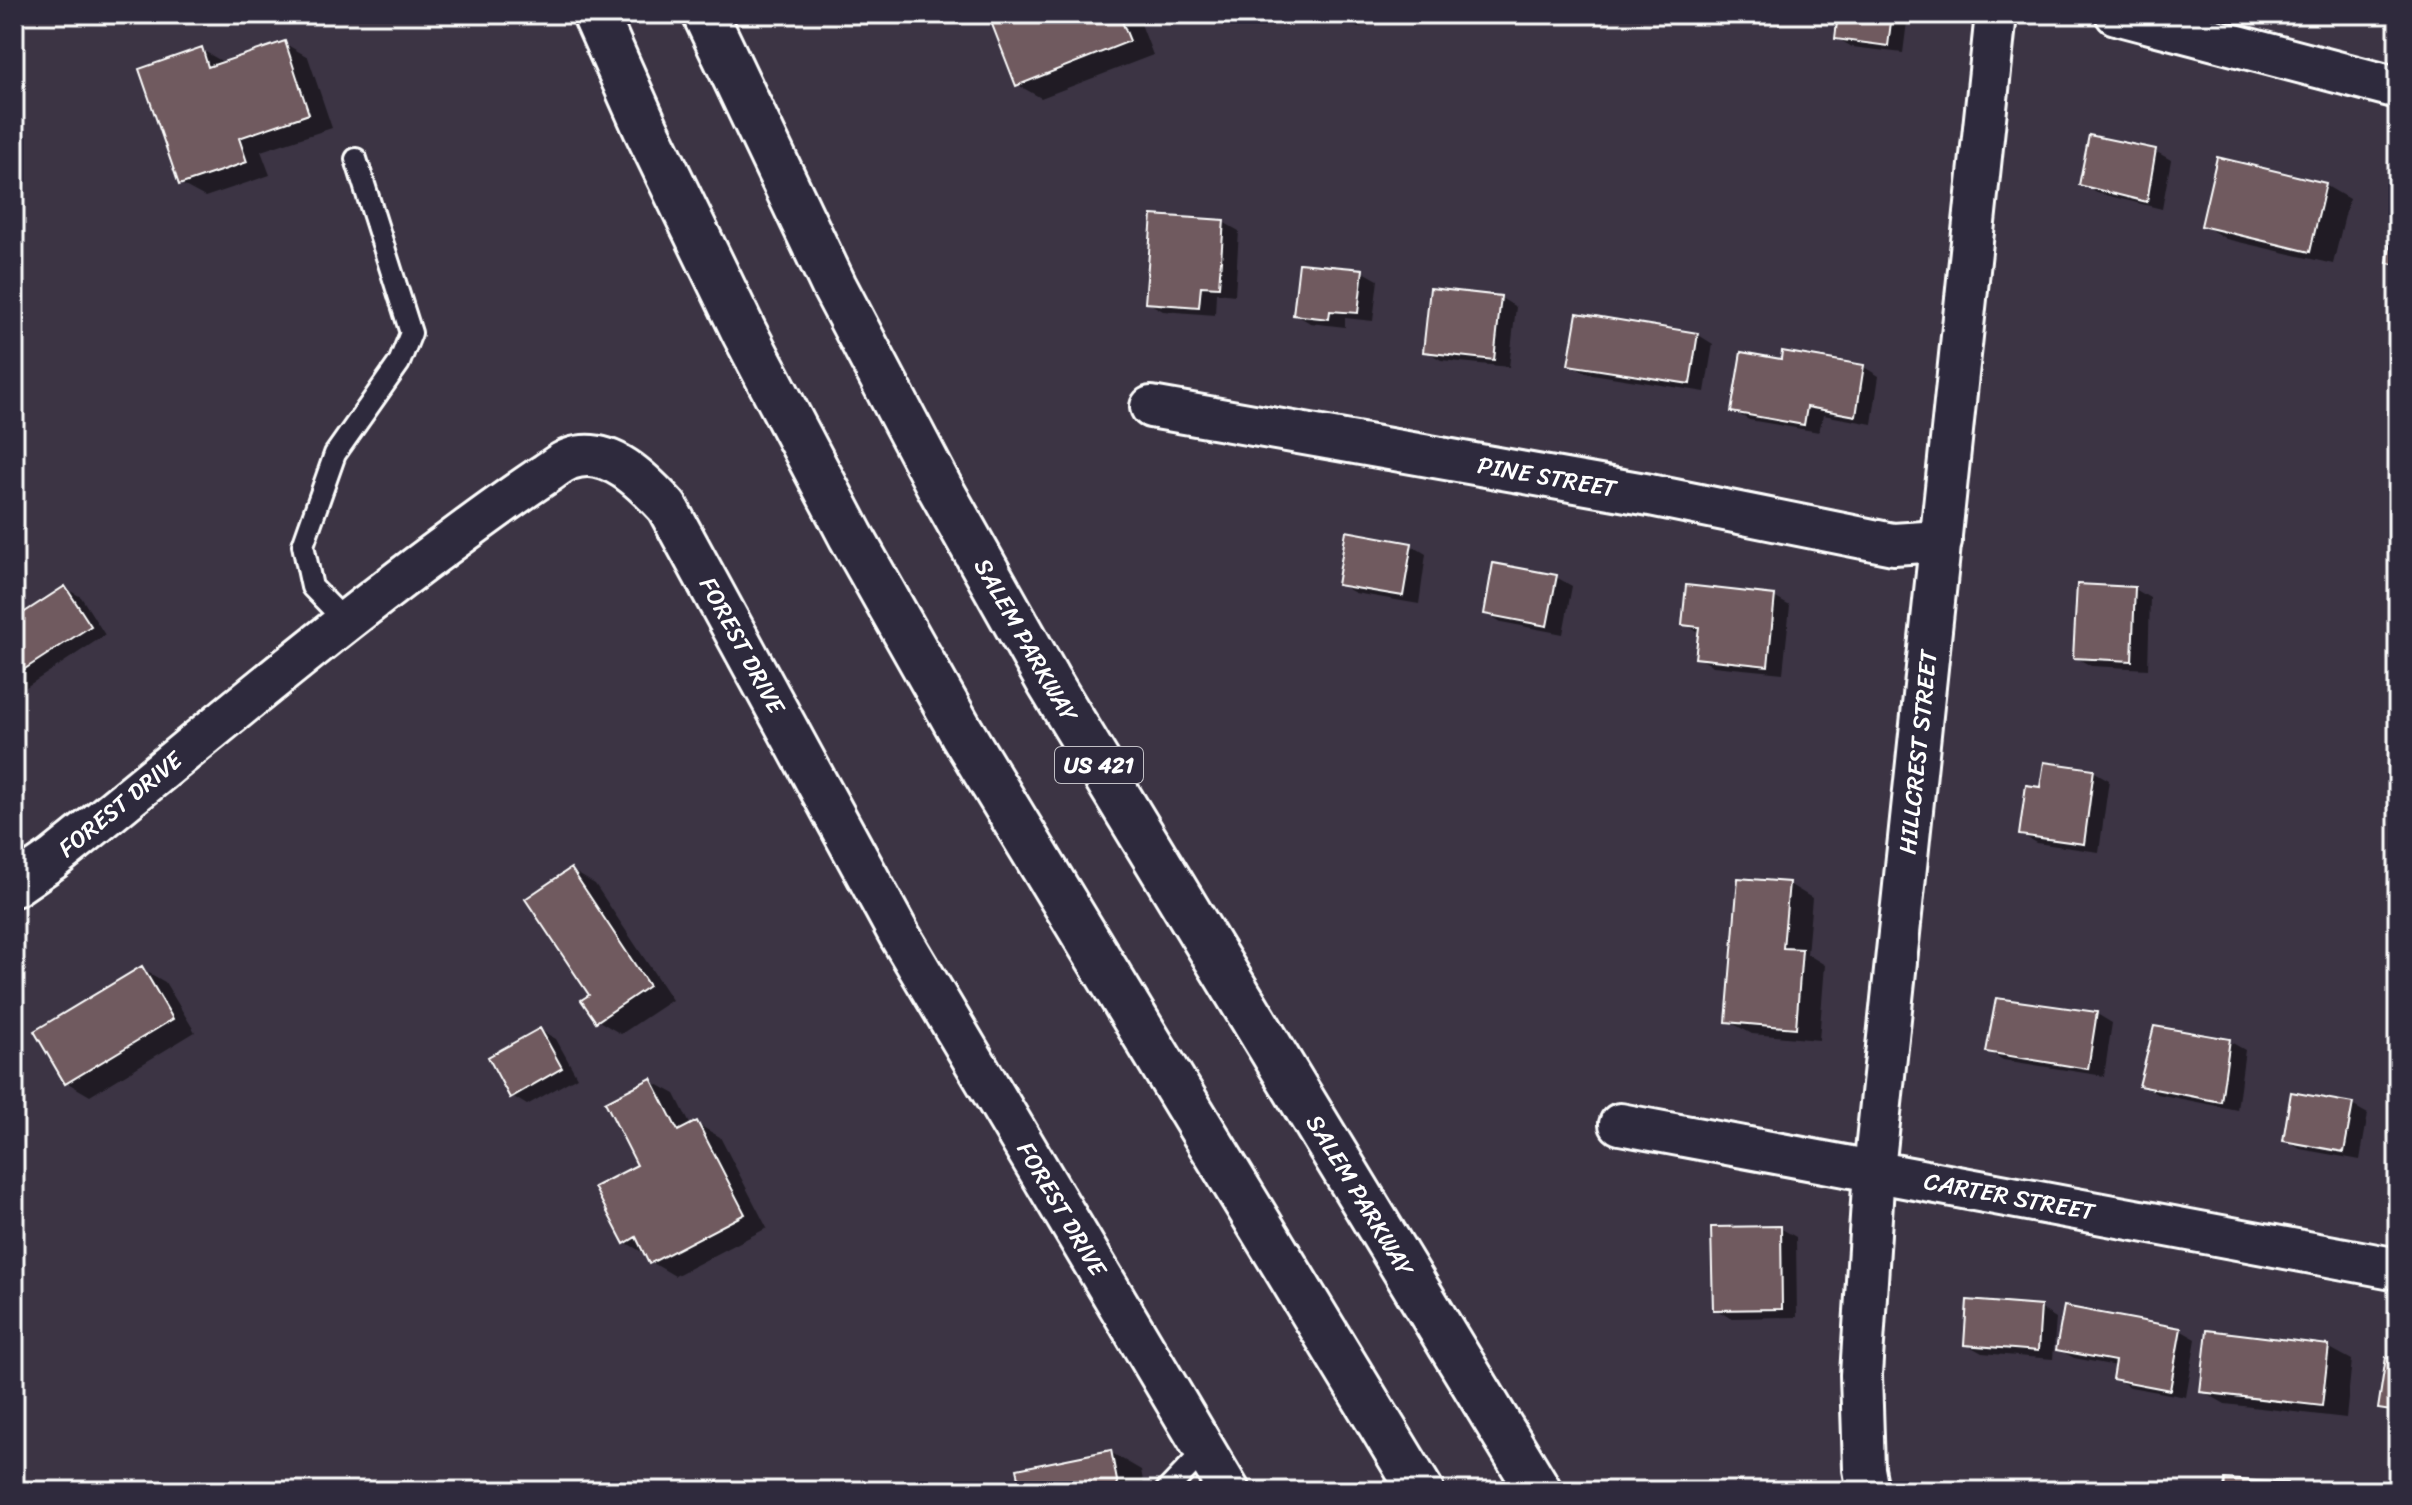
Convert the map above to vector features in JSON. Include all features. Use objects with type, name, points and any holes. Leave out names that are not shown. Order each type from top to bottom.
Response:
[{"type":"highway","points":[[595,14],[737,319],[851,536],[962,733],[1421,1491]]},
{"type":"highway","name":"SALEM PARKWAY","points":[[705,14],[834,286],[940,488],[1018,627],[1539,1491]]},
{"type":"street","name":"HILLCREST STREET","points":[[1868,1491],[1864,1469],[1861,1375],[1874,1170],[1996,14]]},
{"type":"street","points":[[2116,14],[2398,88]]},
{"type":"street","name":"PINE STREET","points":[[1151,407],[1650,495],[1893,544],[1941,541]]},
{"type":"street","name":"FOREST DRIVE","points":[[14,886],[405,575],[524,488],[570,459],[589,457],[609,461],[643,481],[667,507],[900,936],[1229,1491]]},
{"type":"street","name":"CARTER STREET","points":[[1620,1124],[2398,1269]]},
{"type":"lane","points":[[346,622],[312,587],[303,545],[335,454],[399,363],[411,333],[356,159]]},
{"type":"lane","points":[[1166,1491],[1205,1450]]},
{"type":"building","points":[[988,14],[1119,14],[1130,41],[1016,86]]},
{"type":"building","points":[[1838,14],[1892,14],[1888,46],[1835,39]]},
{"type":"building","points":[[285,41],[309,114],[239,138],[247,162],[179,185],[139,69],[202,47],[208,67]]},
{"type":"building","points":[[2089,135],[2156,149],[2147,202],[2079,185]]},
{"type":"building","points":[[2217,157],[2326,183],[2310,252],[2201,226]]},
{"type":"building","points":[[2398,210],[2398,265],[2387,263]]},
{"type":"building","points":[[1152,215],[1224,220],[1219,287],[1201,286],[1199,307],[1145,303]]},
{"type":"building","points":[[1299,263],[1363,269],[1358,313],[1330,311],[1329,319],[1293,315]]},
{"type":"building","points":[[1430,288],[1501,296],[1494,360],[1423,352]]},
{"type":"building","points":[[1577,313],[1698,333],[1690,384],[1568,365]]},
{"type":"building","points":[[1782,351],[1864,365],[1856,416],[1807,407],[1804,425],[1731,412],[1741,352],[1781,359]]},
{"type":"building","points":[[1346,531],[1412,543],[1403,596],[1337,585]]},
{"type":"building","points":[[1493,563],[1557,575],[1547,626],[1484,614]]},
{"type":"building","points":[[2077,584],[2135,587],[2132,661],[2073,658]]},
{"type":"building","points":[[1686,585],[1775,595],[1768,666],[1695,658],[1699,627],[1682,625]]},
{"type":"building","points":[[65,586],[91,626],[14,676],[14,619]]},
{"type":"building","points":[[2044,762],[2094,769],[2084,844],[2019,835],[2026,785],[2040,787]]},
{"type":"building","points":[[571,868],[649,986],[596,1022],[581,1000],[589,995],[525,899]]},
{"type":"building","points":[[1738,878],[1789,882],[1783,948],[1802,949],[1796,1028],[1726,1022]]},
{"type":"building","points":[[142,966],[173,1019],[65,1084],[34,1031]]},
{"type":"building","points":[[1996,998],[2097,1012],[2088,1069],[1986,1052]]},
{"type":"building","points":[[2154,1026],[2230,1039],[2221,1102],[2139,1086]]},
{"type":"building","points":[[540,1028],[562,1068],[510,1098],[488,1057]]},
{"type":"building","points":[[651,1078],[678,1131],[697,1121],[745,1214],[649,1264],[636,1237],[624,1244],[594,1187],[637,1165],[605,1102]]},
{"type":"building","points":[[2291,1092],[2353,1103],[2344,1152],[2283,1141]]},
{"type":"building","points":[[1781,1226],[1782,1309],[1713,1310],[1711,1227]]},
{"type":"building","points":[[1967,1300],[2041,1306],[2038,1351],[1964,1345]]},
{"type":"building","points":[[2064,1306],[2181,1328],[2170,1390],[2112,1379],[2115,1361],[2056,1350]]},
{"type":"building","points":[[2207,1330],[2329,1345],[2322,1406],[2200,1392]]},
{"type":"building","points":[[2386,1357],[2398,1359],[2398,1412],[2378,1409]]},
{"type":"building","points":[[1111,1450],[1119,1491],[1022,1491],[1017,1469]]},
{"type":"building","points":[[2225,1479],[2287,1483],[2286,1491],[2224,1491]]}]
